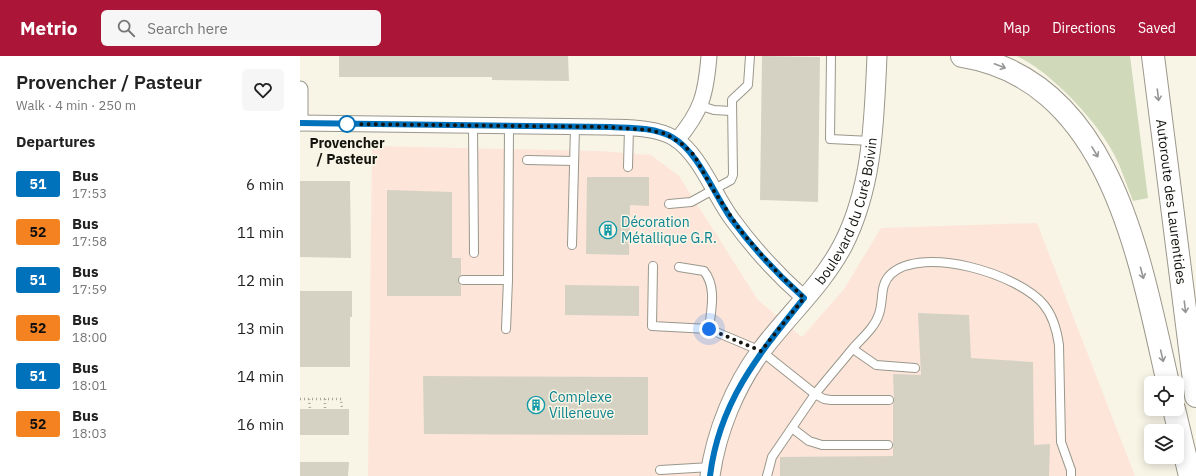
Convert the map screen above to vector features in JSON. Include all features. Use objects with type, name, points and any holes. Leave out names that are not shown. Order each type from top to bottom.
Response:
[{"type":"highway","points":[[962,56],[989,62],[1005,68],[1031,83],[1065,114],[1093,149],[1115,191],[1132,237],[1148,292],[1166,376]]},
{"type":"highway","name":"Autoroute des Laurentides","points":[[1154,56],[1196,396]]},
{"type":"highway","points":[[1176,416],[1190,476]]},
{"type":"street","points":[[677,140],[691,123],[701,106],[709,56]]},
{"type":"street","name":"boulevard du Curé Boivin","points":[[711,472],[727,412],[737,390],[761,351],[831,265],[848,234],[857,212],[864,185],[872,141],[877,56]]},
{"type":"street","points":[[300,89],[300,123],[575,126],[630,128],[659,132],[677,140],[694,155],[732,219],[759,253],[804,298]]},
{"type":"lane","points":[[669,204],[691,202],[731,180],[732,100],[748,85],[750,56]]},
{"type":"lane","points":[[831,56],[830,139],[872,141]]},
{"type":"lane","points":[[701,106],[714,110],[731,111]]},
{"type":"lane","points":[[474,125],[474,253]]},
{"type":"lane","points":[[506,329],[508,280],[509,126]]},
{"type":"lane","points":[[572,245],[575,126]]},
{"type":"lane","points":[[628,167],[630,128]]},
{"type":"lane","points":[[528,160],[574,161]]},
{"type":"lane","points":[[767,476],[772,457],[815,394],[873,326],[882,305],[882,289],[890,275],[900,267],[912,263],[927,261],[968,266],[985,271],[1024,290],[1044,305],[1057,331],[1060,360],[1061,442],[1071,470],[1071,476]]},
{"type":"lane","points":[[653,266],[652,326],[709,329],[761,351],[815,394],[824,399],[889,400]]},
{"type":"lane","points":[[679,267],[704,271],[709,278],[712,287],[709,329]]},
{"type":"lane","points":[[463,280],[508,280]]},
{"type":"lane","points":[[853,349],[876,366],[915,368]]},
{"type":"lane","points":[[792,428],[809,440],[822,445],[888,445]]},
{"type":"lane","points":[[660,470],[711,472]]},
{"type":"path","points":[[300,399],[342,399],[342,409]]},
{"type":"path","points":[[309,399],[310,409]]},
{"type":"path","points":[[325,399],[325,409]]},
{"type":"shaded area","points":[[372,146],[601,151],[651,155],[679,176],[758,300],[802,337],[844,289],[881,228],[1037,223],[1135,476],[368,476]]},
{"type":"green space","points":[[1017,56],[1130,56],[1148,198],[1133,201],[1115,156],[1097,128],[1072,99],[1058,86],[1030,63]]},
{"type":"building","points":[[339,56],[568,56],[569,81],[492,80],[492,77],[339,77]]},
{"type":"building","points":[[762,56],[820,57],[818,202],[760,200]]},
{"type":"building","name":"Décoration Métallique G.R.","points":[[587,177],[649,177],[649,206],[630,205],[629,255],[586,254]]},
{"type":"building","points":[[300,181],[350,181],[351,258],[300,257]]},
{"type":"building","points":[[387,190],[452,192],[452,258],[461,258],[461,275],[458,280],[461,285],[461,296],[387,296]]},
{"type":"building","points":[[565,285],[639,286],[639,316],[565,315]]},
{"type":"building","points":[[300,291],[352,291],[352,317],[350,317],[350,367],[300,367]]},
{"type":"building","points":[[918,313],[969,315],[971,358],[1033,362],[1034,445],[1050,444],[1049,476],[780,476],[780,457],[893,456],[893,374],[921,375]]},
{"type":"building","name":"Complexe Villeneuve","points":[[423,376],[648,377],[648,435],[424,434]]},
{"type":"building","points":[[300,409],[349,409],[349,435],[300,435]]},
{"type":"building","points":[[300,462],[349,462],[348,476],[300,476]]},
{"type":"bus line","name":"51","points":[[300,123],[591,126],[630,128],[666,134],[682,144],[694,155],[712,188],[740,230],[762,257],[792,288],[804,298],[761,351],[737,390],[727,412],[717,444],[710,476]]},
{"type":"place","name":"Provencher / Pasteur","points":[[347,124]]},
{"type":"place","name":"Décoration Métallique G.R.","points":[[608,230]]},
{"type":"place","name":"Complexe Villeneuve","points":[[536,405]]},
{"type":"route","points":[[347,124],[606,127],[649,130],[673,137],[694,155],[712,188],[740,230],[762,257],[792,288],[804,298],[761,351],[709,329]]}]
